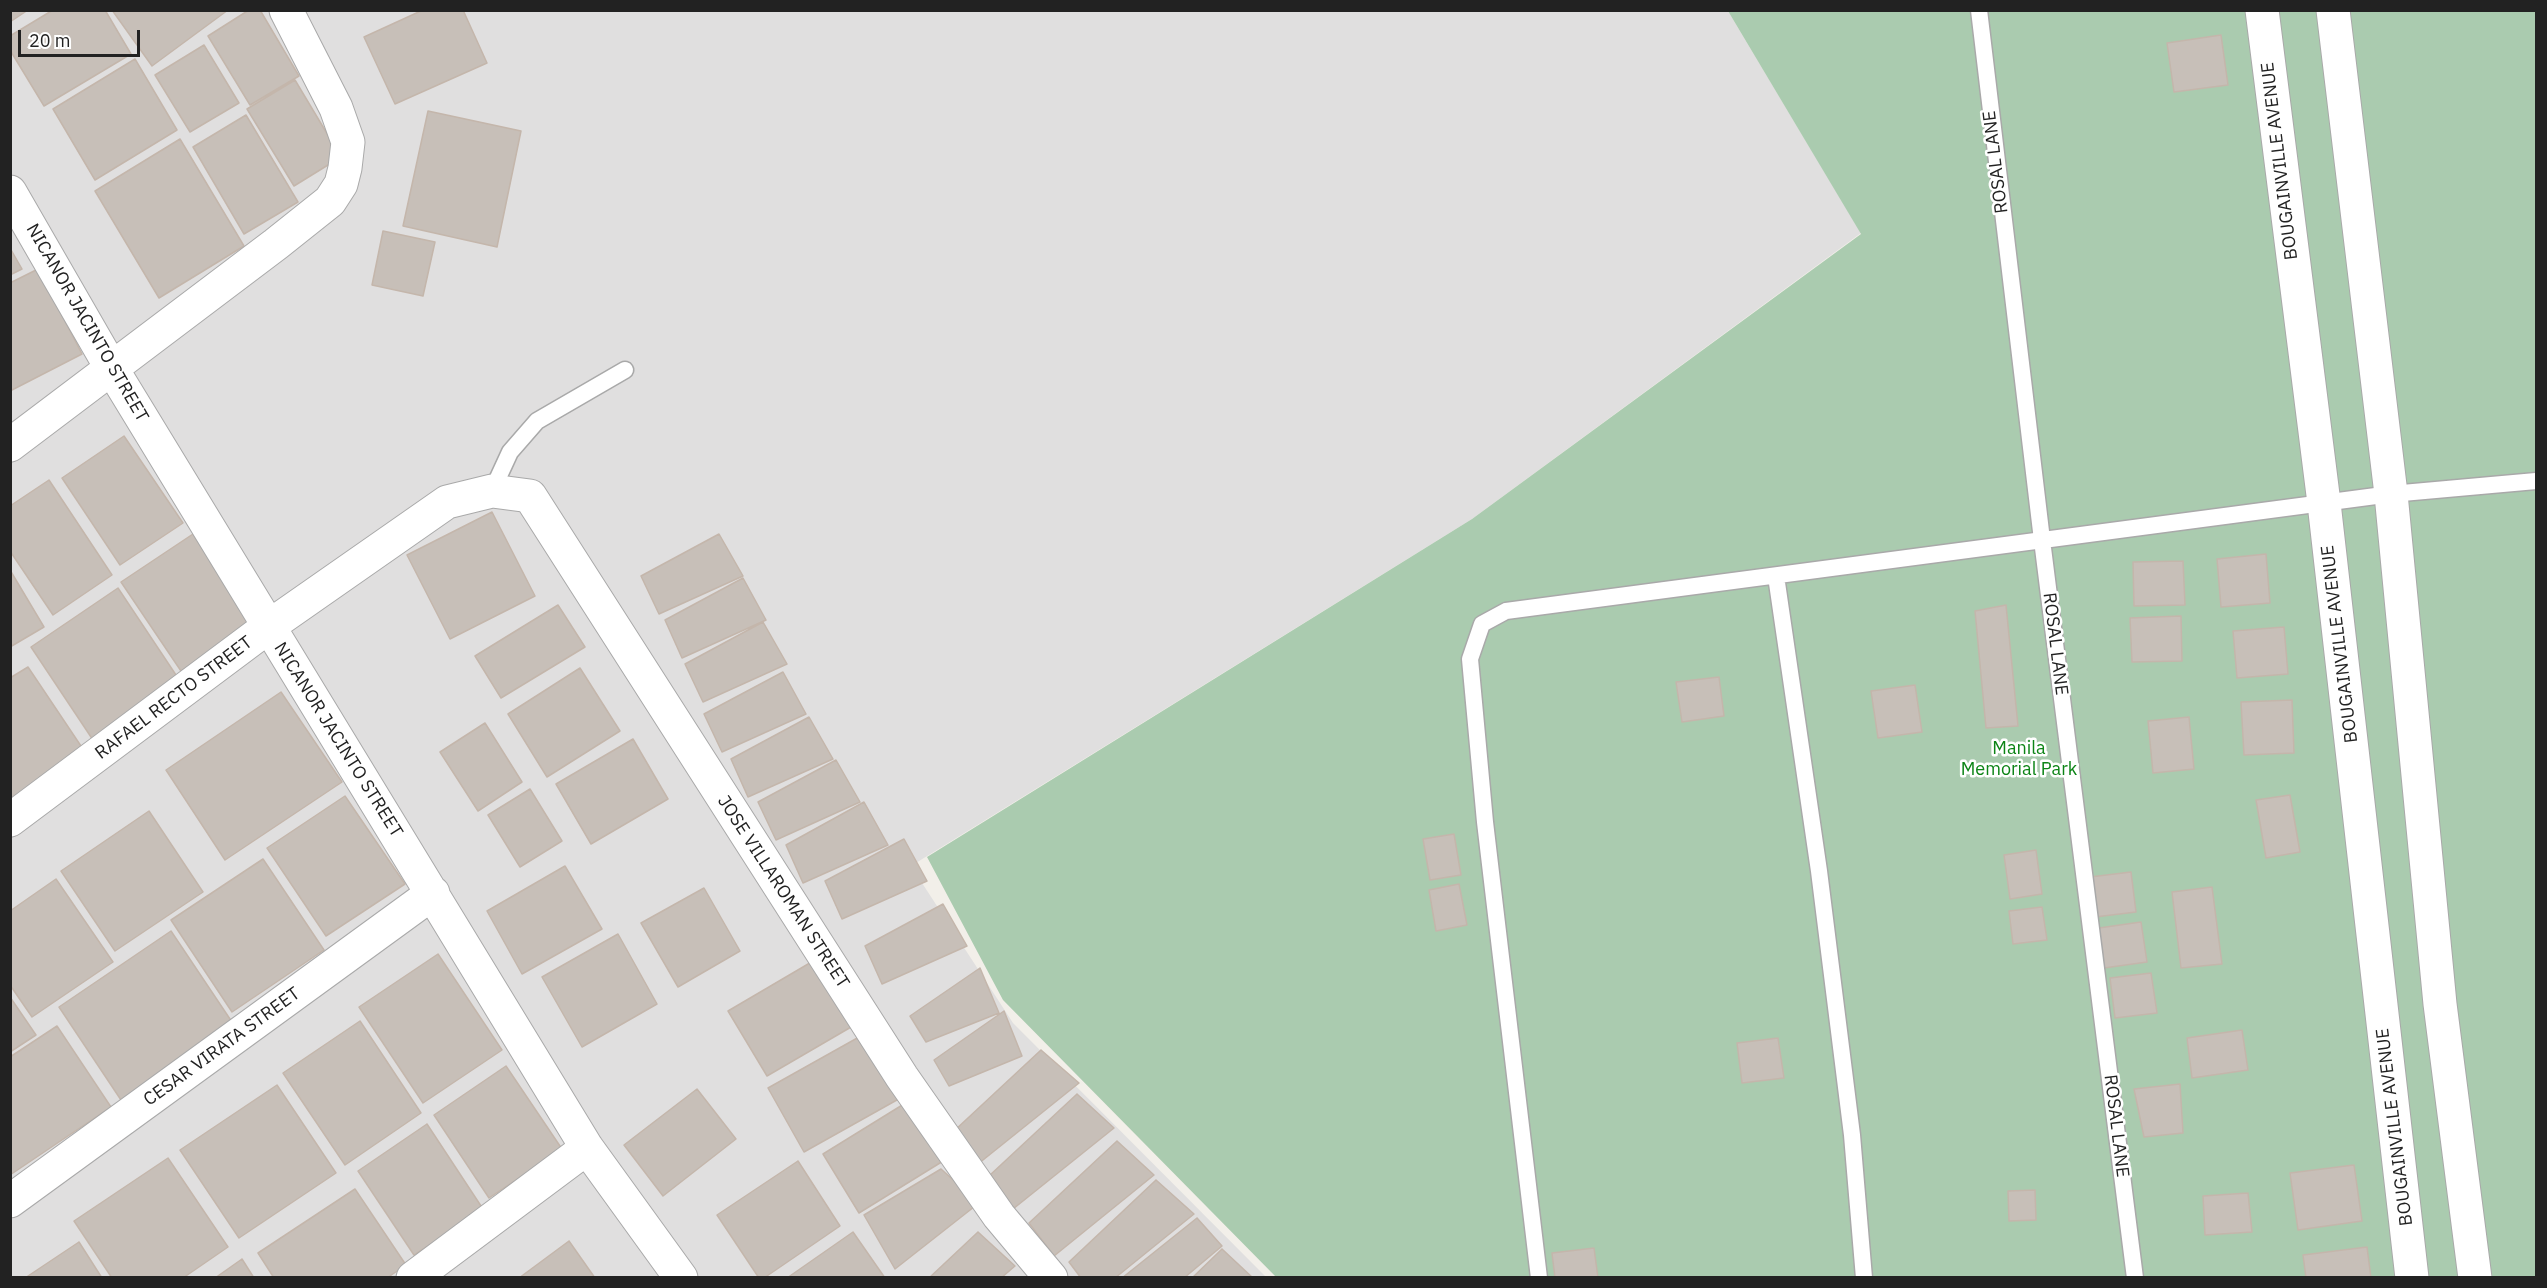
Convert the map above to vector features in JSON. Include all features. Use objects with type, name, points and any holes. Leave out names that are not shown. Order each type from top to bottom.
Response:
[{"type":"street","points":[[10,445],[330,201],[341,184],[348,142],[336,108],[286,10]]},
{"type":"street","name":"BOUGAINVILLE AVENUE","points":[[2262,10],[2324,503],[2412,1278]]},
{"type":"street","points":[[2333,10],[2391,494],[2440,1004],[2475,1278]]},
{"type":"street","name":"NICANOR JACINTO STREET","points":[[10,192],[112,369],[587,1148],[681,1278]]},
{"type":"street","name":"RAFAEL RECTO STREET","points":[[10,820],[268,627],[447,502],[492,491],[530,496]]},
{"type":"street","name":"JOSE VILLAROMAN STREET","points":[[530,496],[902,1077],[999,1216],[1051,1278]]},
{"type":"street","name":"CESAR VIRATA STREET","points":[[10,1200],[433,893]]},
{"type":"street","points":[[413,1278],[587,1148]]},
{"type":"lane","name":"ROSAL LANE","points":[[1979,10],[2042,540],[2135,1278]]},
{"type":"lane","points":[[492,491],[510,452],[537,422],[625,370]]},
{"type":"lane","points":[[1539,1278],[1485,822],[1470,659],[1482,624],[1506,611],[2391,494],[2536,481]]},
{"type":"lane","points":[[1776,576],[1828,941],[1852,1135],[1864,1278]]},
{"type":"shaded area","points":[[10,11],[1728,11],[1861,233],[1472,519],[911,866],[1013,1023],[1266,1277],[11,1277]]},
{"type":"green space","name":"Manila Memorial Park","points":[[1728,11],[2536,11],[2536,1277],[1276,1277],[1003,1000],[927,857],[1472,519],[1861,234]]},
{"type":"building","points":[[10,10],[28,10],[10,22]]},
{"type":"building","points":[[53,10],[105,10],[131,54],[44,106],[10,50],[10,36]]},
{"type":"building","points":[[112,10],[228,10],[152,66]]},
{"type":"building","points":[[249,10],[260,10],[299,76],[250,105],[208,36]]},
{"type":"building","points":[[423,10],[463,10],[487,63],[395,104],[364,37]]},
{"type":"building","points":[[2221,35],[2228,85],[2174,92],[2167,43]]},
{"type":"building","points":[[204,45],[239,103],[190,132],[155,75]]},
{"type":"building","points":[[135,59],[177,130],[95,180],[53,109]]},
{"type":"building","points":[[295,80],[341,157],[294,186],[247,109]]},
{"type":"building","points":[[428,111],[521,131],[497,247],[403,226]]},
{"type":"building","points":[[246,115],[298,202],[244,234],[193,147]]},
{"type":"building","points":[[180,139],[244,246],[159,298],[95,191]]},
{"type":"building","points":[[383,231],[435,242],[423,296],[372,285]]},
{"type":"building","points":[[10,248],[22,269],[10,275]]},
{"type":"building","points":[[38,269],[82,354],[10,391],[10,283]]},
{"type":"building","points":[[124,436],[183,523],[120,565],[62,478]]},
{"type":"building","points":[[49,480],[112,575],[53,615],[10,551],[10,506]]},
{"type":"building","points":[[492,512],[535,596],[450,639],[407,555]]},
{"type":"building","points":[[193,534],[252,622],[181,671],[121,582]]},
{"type":"building","points":[[719,534],[743,576],[659,614],[641,576]]},
{"type":"building","points":[[2266,554],[2270,603],[2221,607],[2217,559]]},
{"type":"building","points":[[2183,561],[2185,605],[2134,606],[2133,562]]},
{"type":"building","points":[[10,570],[44,627],[10,647]]},
{"type":"building","points":[[743,578],[766,620],[682,658],[665,620]]},
{"type":"building","points":[[118,588],[184,687],[97,746],[31,647]]},
{"type":"building","points":[[558,605],[585,647],[501,698],[475,656]]},
{"type":"building","points":[[2006,605],[2018,726],[1986,728],[1975,611]]},
{"type":"building","points":[[2181,616],[2182,661],[2132,662],[2130,618]]},
{"type":"building","points":[[763,622],[787,664],[703,702],[685,664]]},
{"type":"building","points":[[2284,627],[2288,674],[2237,678],[2233,631]]},
{"type":"building","points":[[28,667],[85,752],[10,802],[10,678]]},
{"type":"building","points":[[580,668],[620,731],[547,777],[508,714]]},
{"type":"building","points":[[783,672],[806,714],[722,752],[704,714]]},
{"type":"building","points":[[1719,677],[1724,716],[1682,722],[1676,682]]},
{"type":"building","points":[[1915,685],[1922,732],[1878,738],[1871,691]]},
{"type":"building","points":[[281,692],[342,782],[225,860],[166,770]]},
{"type":"building","points":[[2292,700],[2294,753],[2244,755],[2241,702]]},
{"type":"building","points":[[809,717],[833,759],[748,797],[731,759]]},
{"type":"building","points":[[2189,717],[2194,769],[2153,773],[2148,721]]},
{"type":"building","points":[[485,723],[522,782],[478,811],[440,752]]},
{"type":"building","points":[[633,739],[668,799],[591,844],[556,784]]},
{"type":"building","points":[[836,760],[860,802],[776,840],[758,802]]},
{"type":"building","points":[[530,789],[562,841],[520,867],[488,815]]},
{"type":"building","points":[[2290,795],[2300,852],[2266,858],[2256,800]]},
{"type":"building","points":[[345,796],[405,884],[326,936],[267,848]]},
{"type":"building","points":[[864,802],[888,845],[803,883],[786,845]]},
{"type":"building","points":[[149,811],[203,892],[115,951],[61,871]]},
{"type":"building","points":[[1454,834],[1461,875],[1430,880],[1423,839]]},
{"type":"building","points":[[904,839],[927,881],[842,919],[825,881]]},
{"type":"building","points":[[2036,850],[2042,894],[2010,899],[2004,855]]},
{"type":"building","points":[[263,859],[324,950],[232,1012],[171,920]]},
{"type":"building","points":[[565,866],[602,929],[522,974],[487,911]]},
{"type":"building","points":[[2131,872],[2136,912],[2095,917],[2090,877]]},
{"type":"building","points":[[56,879],[113,962],[32,1017],[10,985],[10,911]]},
{"type":"building","points":[[1459,884],[1467,925],[1436,931],[1429,890]]},
{"type":"building","points":[[2212,887],[2222,964],[2181,968],[2172,892]]},
{"type":"building","points":[[704,888],[740,951],[678,987],[641,923]]},
{"type":"building","points":[[943,904],[967,946],[882,984],[865,946]]},
{"type":"building","points":[[2042,907],[2047,940],[2013,944],[2009,911]]},
{"type":"building","points":[[2141,922],[2147,962],[2104,968],[2099,928]]},
{"type":"building","points":[[171,931],[234,1025],[121,1100],[59,1007]]},
{"type":"building","points":[[618,934],[657,1004],[582,1047],[542,977]]},
{"type":"building","points":[[438,954],[502,1050],[423,1103],[359,1007]]},
{"type":"building","points":[[820,957],[858,1023],[767,1076],[728,1011]]},
{"type":"building","points":[[980,968],[999,1013],[926,1042],[910,1016]]},
{"type":"building","points":[[2151,973],[2157,1013],[2115,1018],[2110,978]]},
{"type":"building","points":[[10,997],[36,1035],[10,1052]]},
{"type":"building","points":[[1004,1011],[1022,1056],[949,1086],[934,1060]]},
{"type":"building","points":[[360,1021],[421,1113],[345,1165],[283,1073]]},
{"type":"building","points":[[57,1026],[111,1107],[10,1175],[10,1057]]},
{"type":"building","points":[[2242,1030],[2248,1070],[2192,1078],[2187,1038]]},
{"type":"building","points":[[868,1032],[904,1096],[804,1152],[768,1088]]},
{"type":"building","points":[[1778,1038],[1784,1078],[1742,1083],[1737,1043]]},
{"type":"building","points":[[1041,1050],[1079,1083],[978,1164],[954,1131]]},
{"type":"building","points":[[506,1066],[562,1149],[489,1198],[434,1115]]},
{"type":"building","points":[[2180,1084],[2183,1133],[2144,1137],[2134,1089]]},
{"type":"building","points":[[277,1085],[336,1173],[239,1238],[180,1150]]},
{"type":"building","points":[[697,1089],[736,1139],[663,1196],[624,1145]]},
{"type":"building","points":[[1077,1094],[1114,1128],[1013,1209],[989,1176]]},
{"type":"building","points":[[912,1099],[948,1158],[859,1213],[823,1154]]},
{"type":"building","points":[[427,1124],[483,1209],[414,1255],[358,1171]]},
{"type":"building","points":[[1117,1141],[1154,1175],[1054,1256],[1029,1223]]},
{"type":"building","points":[[168,1158],[228,1247],[183,1278],[112,1278],[74,1221]]},
{"type":"building","points":[[798,1161],[840,1226],[764,1278],[759,1278],[717,1215]]},
{"type":"building","points":[[2354,1165],[2362,1221],[2298,1230],[2290,1173]]},
{"type":"building","points":[[941,1169],[979,1203],[895,1269],[864,1215]]},
{"type":"building","points":[[1156,1180],[1194,1214],[1115,1278],[1081,1278],[1069,1262]]},
{"type":"building","points":[[355,1189],[406,1265],[387,1278],[274,1278],[258,1253]]},
{"type":"building","points":[[2035,1190],[2036,1220],[2009,1221],[2008,1191]]},
{"type":"building","points":[[2248,1193],[2252,1232],[2205,1235],[2203,1196]]},
{"type":"building","points":[[1197,1218],[1222,1246],[1184,1278],[1122,1278]]},
{"type":"building","points":[[853,1232],[885,1278],[787,1278]]},
{"type":"building","points":[[978,1232],[1015,1266],[1001,1278],[929,1278]]},
{"type":"building","points":[[569,1241],[595,1278],[519,1278]]},
{"type":"building","points":[[79,1242],[102,1278],[25,1278]]},
{"type":"building","points":[[2367,1247],[2371,1278],[2306,1278],[2303,1255]]},
{"type":"building","points":[[1594,1248],[1598,1278],[1555,1278],[1552,1253]]},
{"type":"building","points":[[1222,1249],[1253,1278],[1192,1278]]},
{"type":"building","points":[[242,1259],[254,1278],[215,1278]]}]
